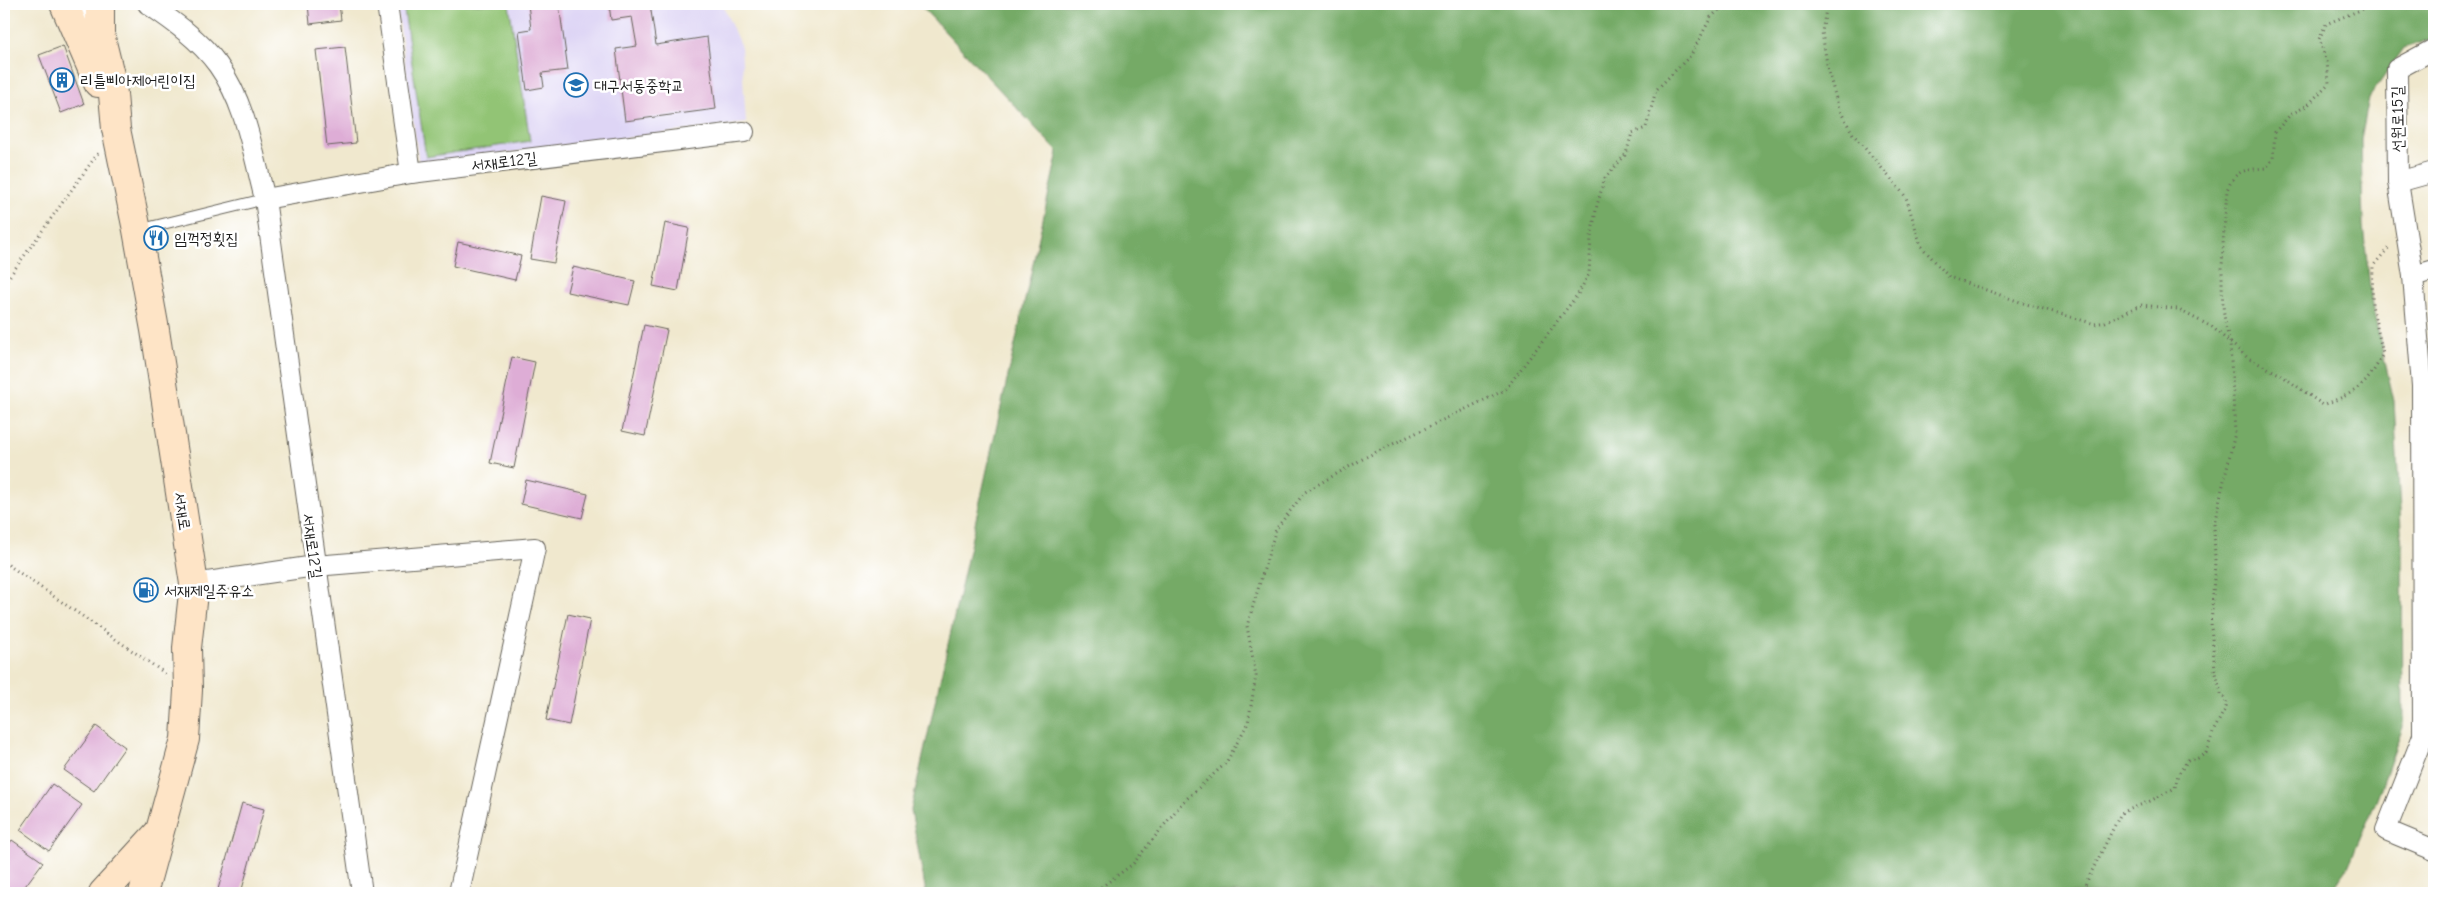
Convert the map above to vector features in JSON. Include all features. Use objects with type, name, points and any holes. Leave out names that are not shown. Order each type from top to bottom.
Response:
[{"type":"main road","name":"서재로","points":[[64,4],[116,128]]},
{"type":"main road","name":"서재로","points":[[100,4],[100,34],[112,83],[116,128],[138,230],[194,584],[187,648],[188,690],[185,739],[163,828],[143,893]]},
{"type":"main road","points":[[103,893],[163,828]]},
{"type":"street","points":[[81,41],[83,4]]},
{"type":"street","name":"서재로12길","points":[[148,4],[184,29],[218,65],[244,115],[265,199],[362,893]]},
{"type":"street","points":[[387,4],[411,173]]},
{"type":"street","name":"선원로15길","points":[[2434,50],[2396,69],[2398,182],[2428,384],[2429,633],[2423,736],[2386,830],[2434,850]]},
{"type":"street","name":"서재로12길","points":[[265,199],[411,173],[744,132]]},
{"type":"street","points":[[2398,182],[2434,172]]},
{"type":"street","points":[[2413,276],[2434,270]]},
{"type":"street","points":[[194,584],[315,566],[535,548],[459,893]]},
{"type":"lane","points":[[138,230],[265,199]]},
{"type":"path","points":[[1093,893],[1133,864],[1182,803],[1226,763],[1248,723],[1256,676],[1247,626],[1276,529],[1305,492],[1313,487],[1366,457],[1505,390],[1578,294],[1589,274],[1591,237],[1597,205],[1605,178],[1626,154],[1632,133],[1646,128],[1656,90],[1691,55],[1711,17],[1726,4]]},
{"type":"path","points":[[1827,4],[1822,32],[1828,71],[1839,109],[1853,134],[1906,197],[1922,246],[1949,277],[2023,303],[2095,324],[2105,322],[2141,305],[2176,309],[2212,327],[2248,358],[2281,375],[2322,404],[2351,394],[2371,377],[2383,354],[2372,305],[2373,266],[2395,241]]},
{"type":"path","points":[[2080,893],[2121,813],[2175,788],[2178,775],[2188,760],[2198,758],[2206,753],[2214,730],[2226,707],[2226,700],[2221,694],[2215,669],[2211,626],[2215,562],[2214,524],[2235,433],[2230,342],[2225,329],[2223,300],[2227,190],[2233,176],[2245,170],[2266,168],[2273,159],[2275,132],[2290,115],[2308,105],[2329,83],[2327,62],[2319,39],[2326,24],[2375,4]]},
{"type":"path","points":[[4,284],[116,128]]},
{"type":"path","points":[[4,562],[188,690]]},
{"type":"shaded area","name":"대구서동중학교","points":[[397,4],[722,4],[741,47],[746,123],[419,164]]},
{"type":"green space","points":[[403,4],[509,4],[530,141],[426,157]]},
{"type":"green space","points":[[919,4],[2434,4],[2434,38],[2404,48],[2369,98],[2361,140],[2363,226],[2372,305],[2394,401],[2402,547],[2403,727],[2377,799],[2348,867],[2329,893],[926,893],[911,810],[1058,152]]},
{"type":"building","points":[[308,4],[339,4],[341,20],[310,24]]},
{"type":"building","points":[[528,4],[559,4],[568,70],[542,73],[544,87],[527,90],[519,31],[531,29]]},
{"type":"building","points":[[609,4],[650,4],[656,45],[707,37],[716,109],[625,121],[616,49],[637,46],[632,17],[611,20]]},
{"type":"building","name":"리틀삐아제어린이집","points":[[63,46],[84,104],[61,113],[39,55]]},
{"type":"building","points":[[345,47],[356,143],[327,146],[316,50]]},
{"type":"building","points":[[541,196],[566,201],[554,263],[530,259]]},
{"type":"building","points":[[665,223],[689,228],[678,291],[653,286]]},
{"type":"building","points":[[458,242],[521,256],[515,280],[453,266]]},
{"type":"building","points":[[573,267],[635,281],[629,305],[567,292]]},
{"type":"building","points":[[644,325],[667,330],[645,436],[622,431]]},
{"type":"building","points":[[512,357],[535,362],[514,468],[490,463]]},
{"type":"building","points":[[526,480],[588,494],[582,518],[521,504]]},
{"type":"building","points":[[568,614],[590,619],[569,725],[546,720]]},
{"type":"building","points":[[96,726],[125,747],[94,791],[64,770]]},
{"type":"building","points":[[52,784],[82,805],[49,851],[20,830]]},
{"type":"building","points":[[242,803],[264,809],[241,893],[217,893]]},
{"type":"building","points":[[12,840],[43,862],[20,893],[4,893],[4,851]]},
{"type":"place","name":"리틀삐아제어린이집","points":[[62,80]]},
{"type":"place","name":"대구서동중학교","points":[[576,85]]},
{"type":"place","name":"임꺽정횟집","points":[[156,238]]},
{"type":"place","name":"서재제일주유소","points":[[146,590]]}]
